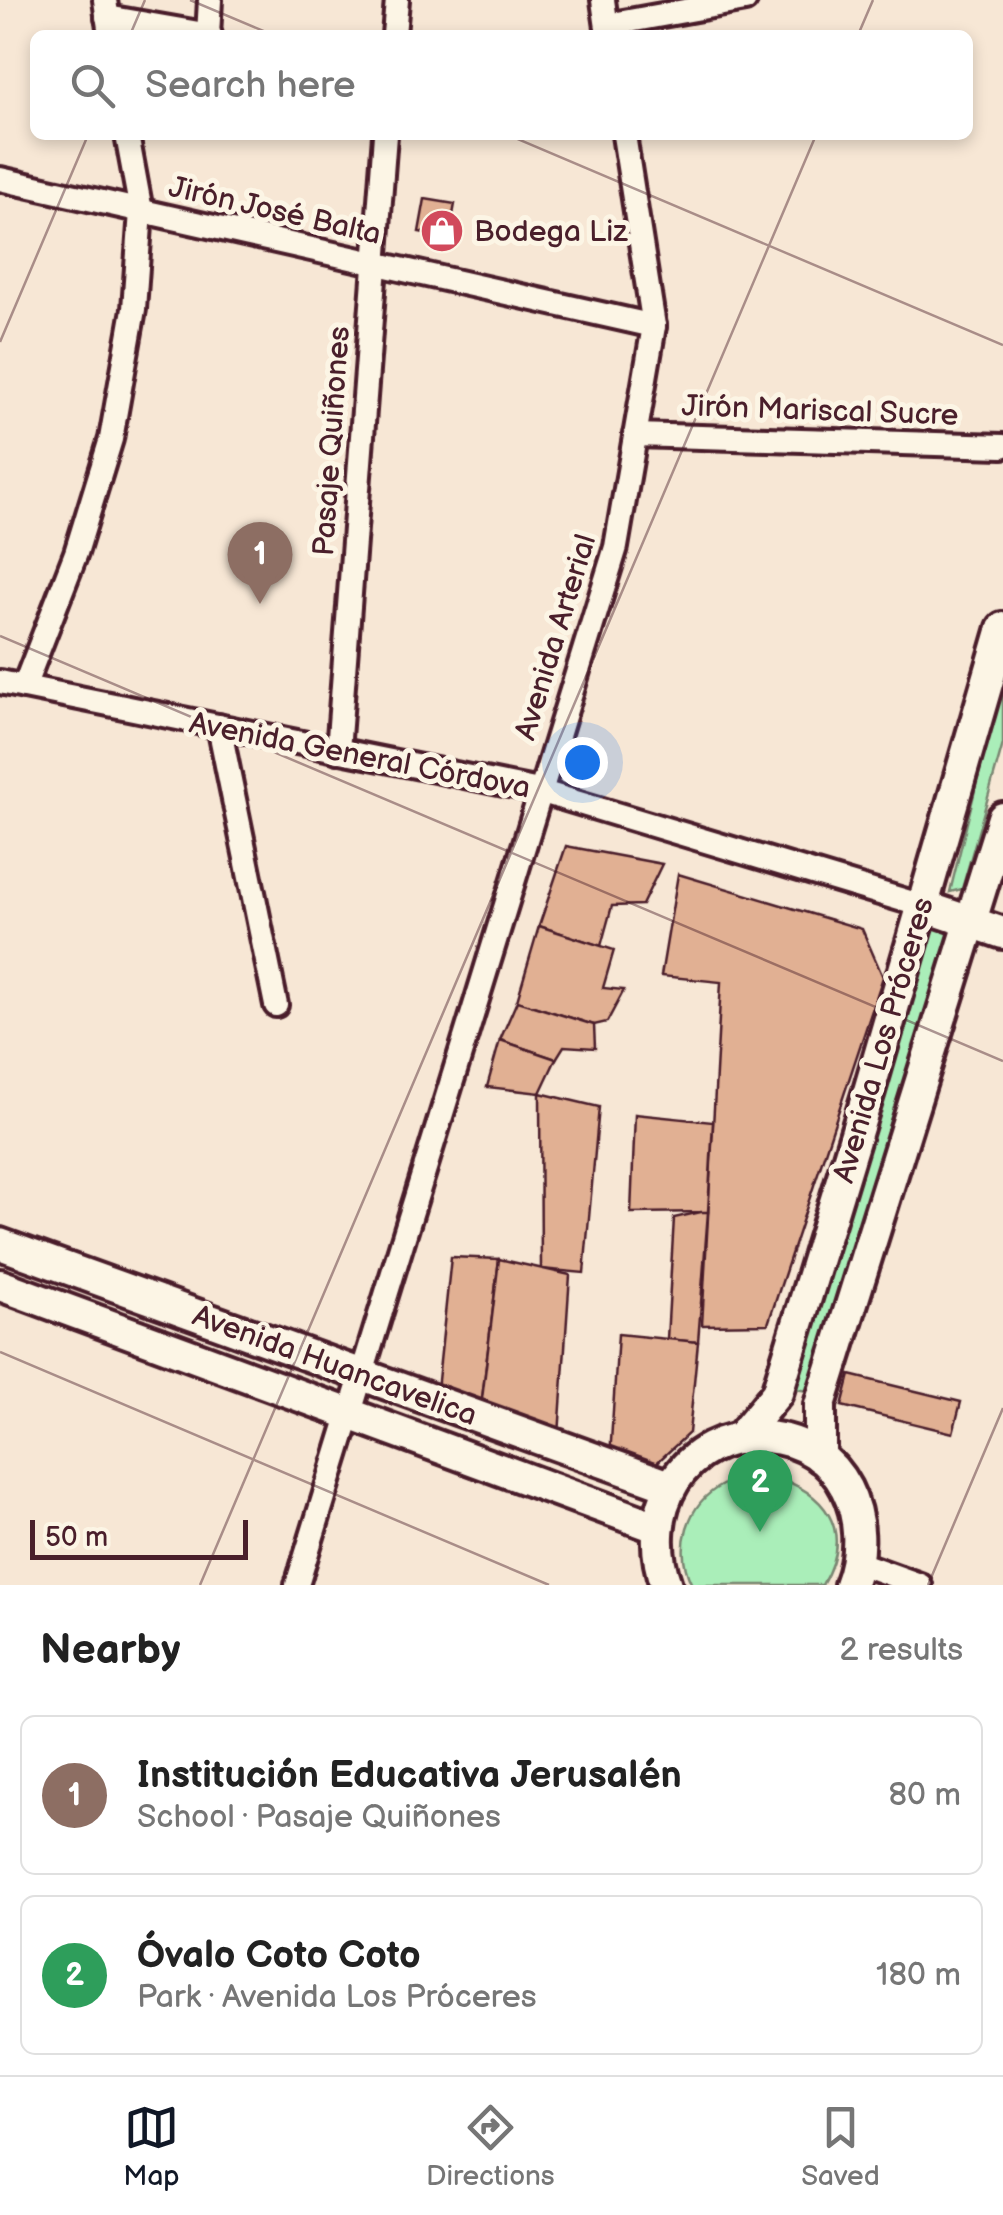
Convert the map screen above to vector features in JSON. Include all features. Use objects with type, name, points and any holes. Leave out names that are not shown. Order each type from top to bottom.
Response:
[{"type":"street","points":[[209,30],[210,0]]},
{"type":"street","points":[[394,30],[397,0]]},
{"type":"street","points":[[603,0],[608,30],[745,0]]},
{"type":"street","points":[[107,17],[181,30]]},
{"type":"street","points":[[24,687],[76,553],[112,439],[134,310],[140,211],[128,140]]},
{"type":"street","name":"Pasaje Quiñones","points":[[338,750],[385,140]]},
{"type":"street","name":"Avenida Arterial","points":[[348,1412],[616,547],[654,326],[625,140]]},
{"type":"street","name":"Jirón José Balta","points":[[0,179],[654,326]]},
{"type":"street","name":"Jirón Mariscal Sucre","points":[[635,434],[1003,446]]},
{"type":"street","name":"Avenida Los Próceres","points":[[738,1439],[777,1393],[1003,628]]},
{"type":"street","name":"Avenida General Córdova","points":[[0,682],[539,791],[1003,933]]},
{"type":"street","points":[[219,726],[276,1005]]},
{"type":"street","name":"Avenida Los Próceres","points":[[820,1458],[820,1405],[1003,818]]},
{"type":"street","name":"Avenida Huancavelica","points":[[0,1244],[670,1486]]},
{"type":"street","name":"Avenida Huancavelica","points":[[0,1284],[656,1528]]},
{"type":"street","points":[[296,1585],[348,1412]]},
{"type":"street","points":[[666,1585],[657,1560],[656,1528],[670,1486],[688,1464],[712,1448],[738,1439],[767,1437],[820,1458],[841,1478],[855,1504],[861,1534],[854,1574],[920,1585]]},
{"type":"green space","points":[[1003,676],[1003,744],[962,889],[950,892]]},
{"type":"green space","points":[[934,927],[957,932],[813,1392],[790,1388]]},
{"type":"green space","points":[[770,1475],[806,1491],[829,1515],[836,1547],[822,1585],[692,1585],[684,1542],[700,1503],[729,1481]]},
{"type":"building","points":[[425,199],[455,204],[449,237],[419,232]]},
{"type":"building","points":[[566,846],[662,864],[642,905],[612,906],[601,946],[539,926]]},
{"type":"building","points":[[678,874],[862,929],[883,977],[768,1324],[702,1325],[721,982],[661,976]]},
{"type":"building","points":[[539,926],[614,950],[603,988],[624,990],[607,1022],[594,1025],[517,1001]]},
{"type":"building","points":[[517,1001],[594,1025],[595,1048],[564,1046],[556,1059],[500,1040]]},
{"type":"building","points":[[500,1040],[556,1059],[540,1093],[487,1087]]},
{"type":"building","points":[[540,1093],[599,1107],[584,1273],[541,1269]]},
{"type":"building","points":[[635,1114],[713,1122],[708,1212],[631,1213]]},
{"type":"building","points":[[708,1212],[698,1342],[667,1339],[674,1218]]},
{"type":"building","points":[[451,1257],[499,1259],[481,1407],[437,1390]]},
{"type":"building","points":[[499,1259],[570,1275],[559,1435],[481,1407]]},
{"type":"building","points":[[618,1334],[698,1342],[689,1433],[649,1470],[610,1457]]},
{"type":"building","points":[[850,1375],[961,1402],[953,1433],[842,1406]]},
{"type":"place","name":"Bodega Liz","points":[[442,231]]},
{"type":"place","name":"Institución Educativa Jerusalén","points":[[260,604]]},
{"type":"place","name":"Óvalo Coto Coto","points":[[760,1532]]}]
